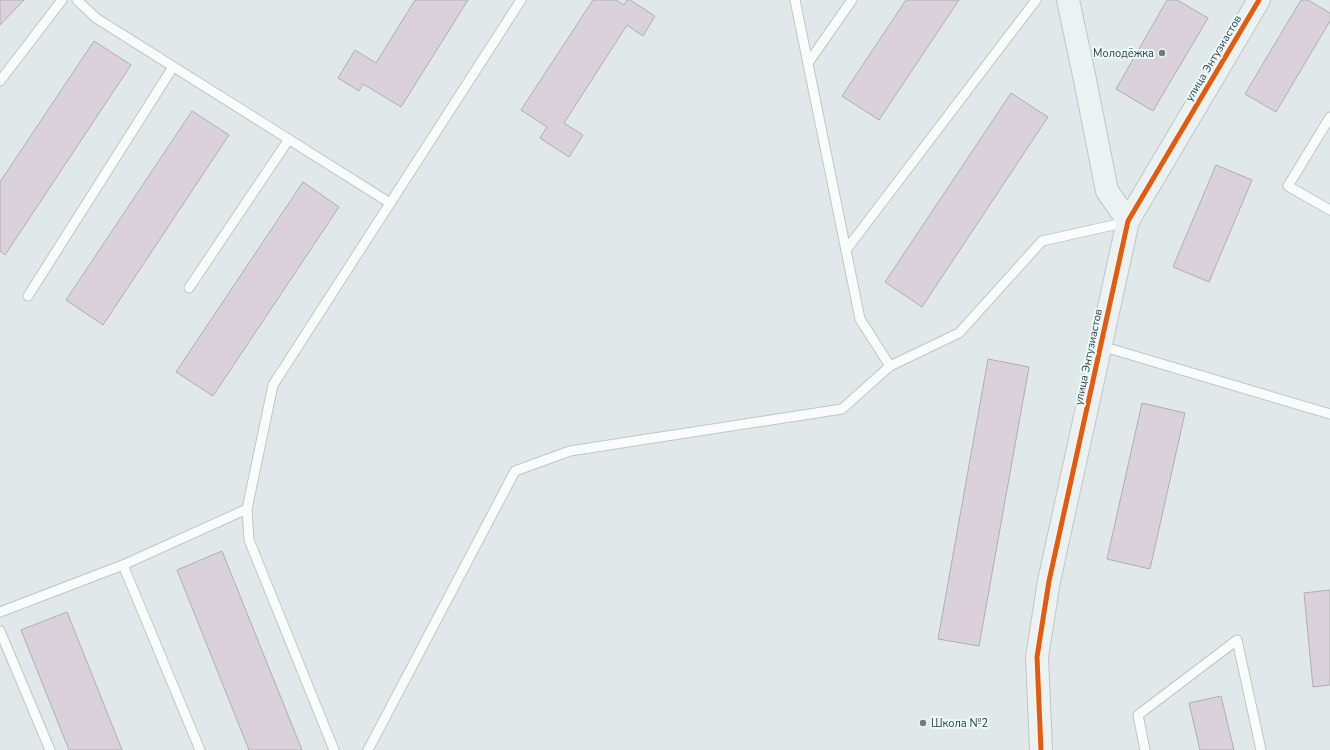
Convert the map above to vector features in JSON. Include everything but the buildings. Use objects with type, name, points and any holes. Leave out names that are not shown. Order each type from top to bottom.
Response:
[{"type":"street","points":[[1068,0],[1107,191],[1128,221]]},
{"type":"street","name":"улица Энтузиастов","points":[[1041,750],[1037,657],[1049,581],[1128,221],[1259,0]]},
{"type":"lane","points":[[0,81],[62,0]]},
{"type":"lane","points":[[77,0],[96,18],[390,203]]},
{"type":"lane","points":[[334,750],[248,540],[248,509],[273,385],[521,0]]},
{"type":"lane","points":[[795,0],[860,319],[890,366]]},
{"type":"lane","points":[[808,63],[852,0]]},
{"type":"lane","points":[[846,250],[1036,0]]},
{"type":"lane","points":[[28,296],[173,67]]},
{"type":"lane","points":[[1330,117],[1288,186],[1330,210]]},
{"type":"lane","points":[[189,288],[289,140]]},
{"type":"lane","points":[[368,750],[515,471],[570,451],[842,409],[890,366],[959,333],[1042,241],[1128,221]]},
{"type":"lane","points":[[1101,346],[1330,414]]},
{"type":"lane","points":[[0,612],[123,565],[248,509]]},
{"type":"lane","points":[[123,565],[200,750]]},
{"type":"lane","points":[[0,631],[50,750]]},
{"type":"lane","points":[[1145,750],[1138,715],[1237,640],[1261,750]]},
{"type":"cycle path","points":[[1041,750],[1037,657],[1049,581],[1128,221],[1259,0]]},
{"type":"place","name":"Молодёжка","points":[[1162,53]]},
{"type":"place","name":"Школа №2","points":[[923,723]]}]
